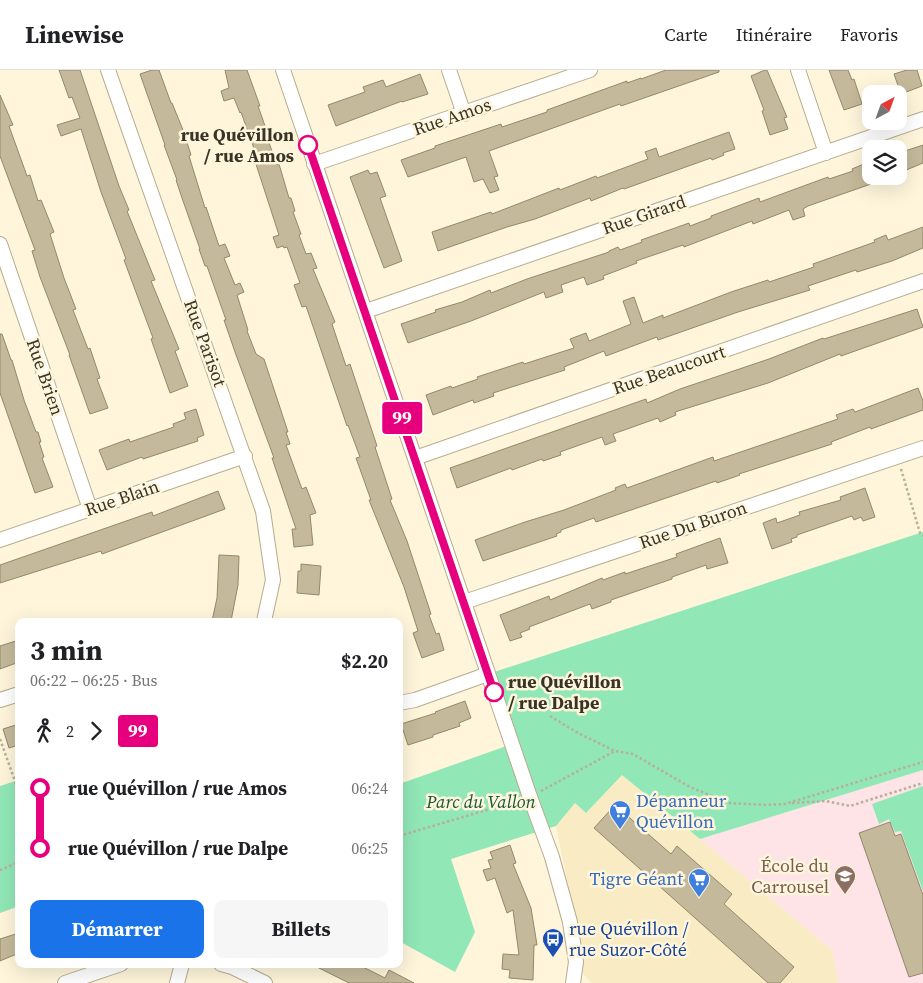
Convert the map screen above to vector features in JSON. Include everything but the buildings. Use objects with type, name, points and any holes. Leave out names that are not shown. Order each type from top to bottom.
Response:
[{"type":"street","name":"Rue Parisot","points":[[108,70],[263,510],[273,580],[265,618]]},
{"type":"street","points":[[283,70],[552,857],[570,922],[576,962],[573,983]]},
{"type":"street","points":[[449,70],[464,114]]},
{"type":"street","name":"Rue Amos","points":[[314,164],[590,70]]},
{"type":"street","points":[[798,70],[826,153]]},
{"type":"street","name":"Rue Girard","points":[[366,311],[923,119]]},
{"type":"street","name":"Rue Brien","points":[[0,244],[90,509]]},
{"type":"street","name":"Rue Beaucourt","points":[[415,458],[923,281]]},
{"type":"street","name":"Rue Du Buron","points":[[464,602],[923,448]]},
{"type":"street","name":"Rue Blain","points":[[0,540],[245,456]]},
{"type":"street","points":[[403,702],[415,700],[488,674]]},
{"type":"street","points":[[0,700],[15,695]]},
{"type":"street","points":[[65,983],[109,968]]},
{"type":"street","points":[[177,983],[181,968]]},
{"type":"street","points":[[236,968],[265,983]]},
{"type":"path","points":[[898,457],[920,533],[923,536]]},
{"type":"path","points":[[550,716],[578,733],[615,751],[634,754],[690,788],[729,803],[766,805],[826,801],[850,806],[923,783]]},
{"type":"path","points":[[0,738],[15,781]]},
{"type":"path","points":[[403,835],[530,797],[615,751]]},
{"type":"path","points":[[786,804],[923,762]]},
{"type":"path","points":[[0,870],[15,864]]},
{"type":"shaded area","name":"École du Carrousel","points":[[923,770],[923,983],[838,983],[833,951],[700,839]]},
{"type":"shaded area","points":[[622,775],[833,951],[838,983],[592,983],[584,975],[580,964],[575,918],[556,826],[575,803],[586,813]]},
{"type":"green space","name":"Parc du Vallon","points":[[923,532],[923,770],[700,839],[622,775],[586,813],[575,803],[556,826],[451,859],[475,932],[455,972],[403,943],[403,782],[512,744],[488,674]]},
{"type":"green space","points":[[15,781],[15,907],[0,913],[0,786]]},
{"type":"green space","points":[[923,786],[923,891],[901,831],[895,832],[889,819],[879,824],[872,804]]},
{"type":"bus line","name":"99","points":[[308,145],[494,692]]},
{"type":"place","name":"rue Quévillon / rue Amos","points":[[308,145]]},
{"type":"place","name":"rue Quévillon / rue Dalpe","points":[[494,692]]},
{"type":"place","name":"Dépanneur Quévillon","points":[[620,830]]},
{"type":"place","name":"École du Carrousel","points":[[845,895]]},
{"type":"place","name":"Tigre Géant","points":[[699,898]]},
{"type":"place","name":"rue Quévillon / rue Suzor-Côté","points":[[553,958]]}]
